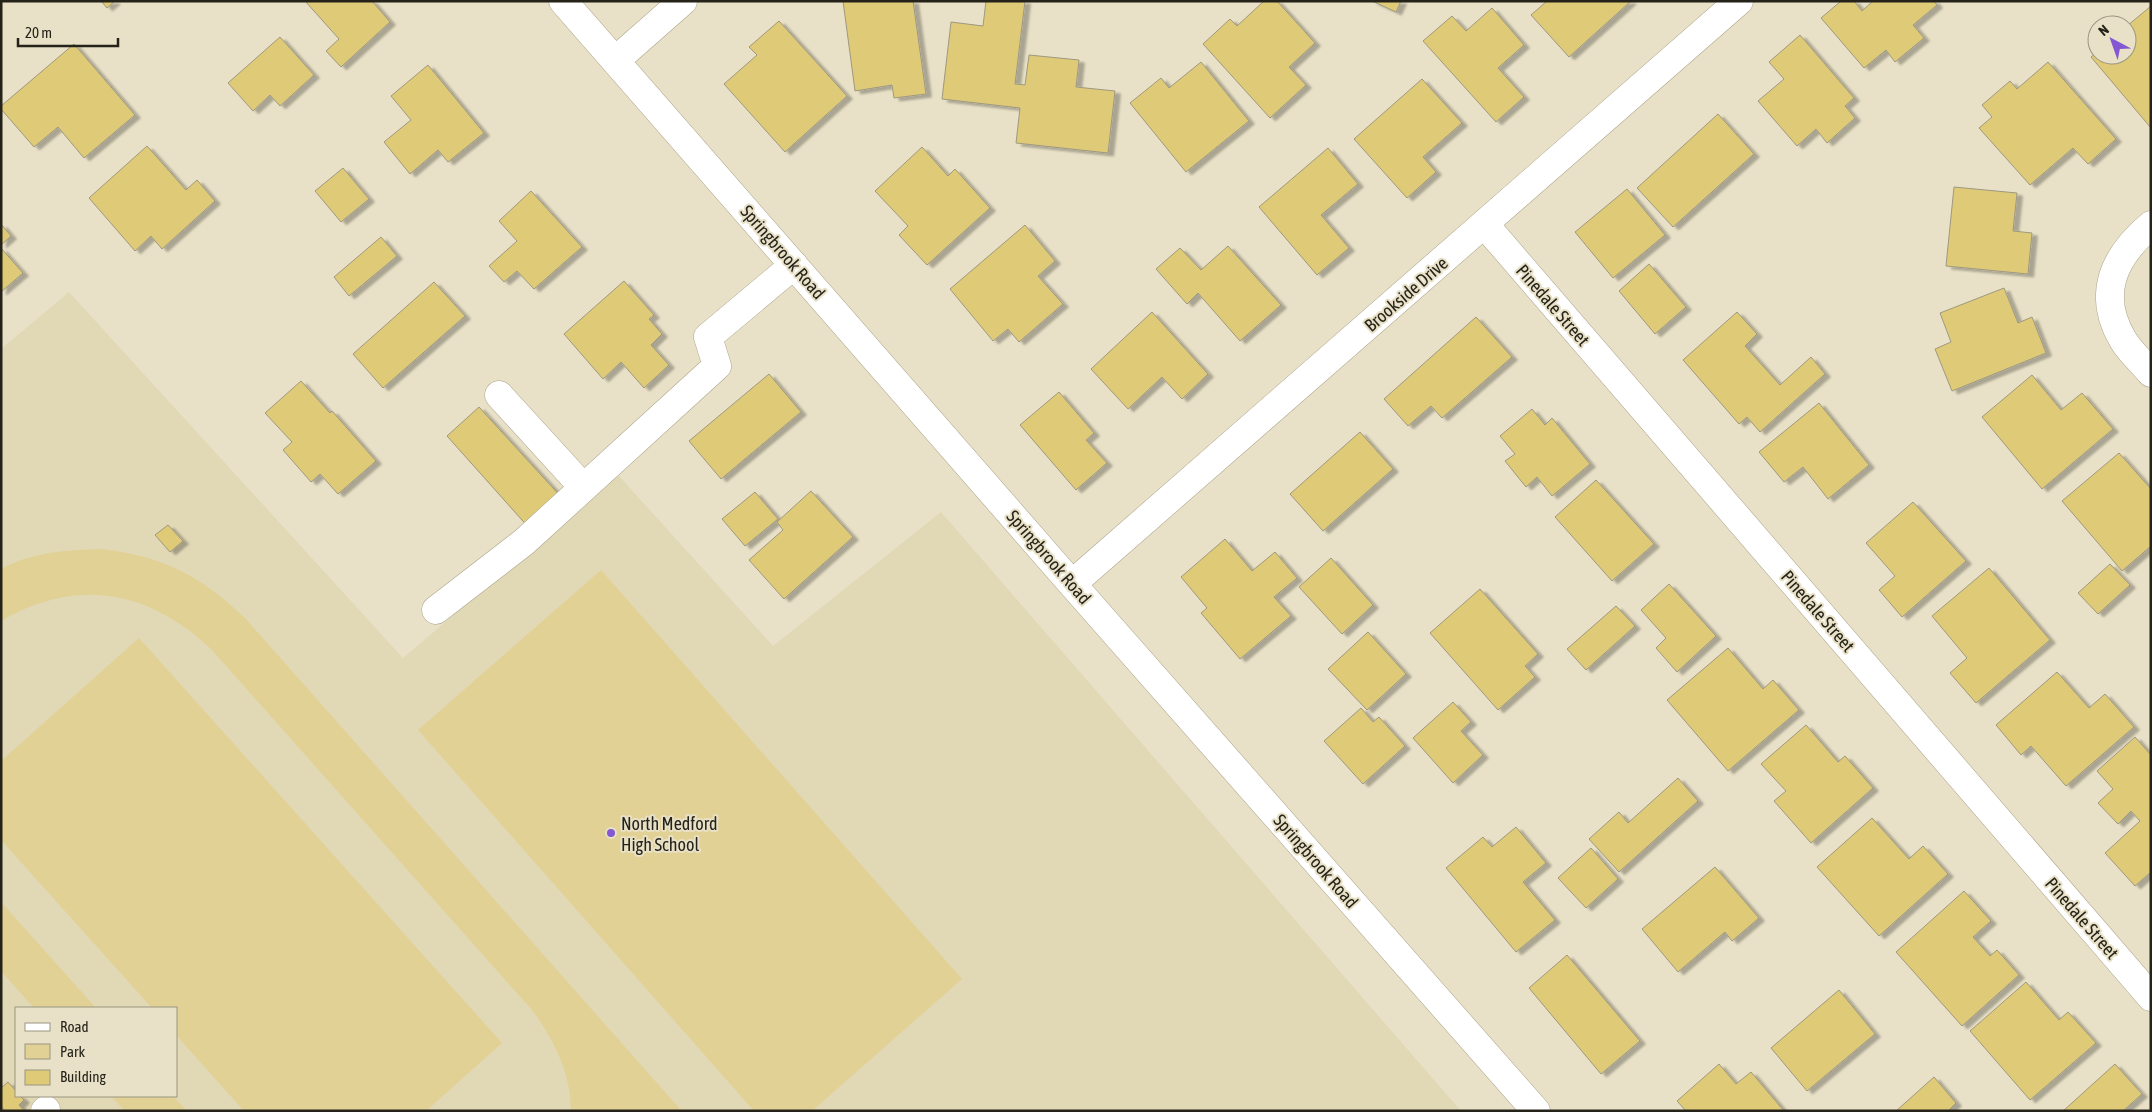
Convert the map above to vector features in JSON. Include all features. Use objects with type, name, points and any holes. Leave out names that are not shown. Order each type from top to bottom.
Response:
[{"type":"street","name":"Springbrook Road","points":[[563,1],[1072,584],[1536,1111]]},
{"type":"street","points":[[616,60],[683,1]]},
{"type":"street","name":"Brookside Drive","points":[[1072,584],[1739,1]]},
{"type":"street","name":"Pinedale Street","points":[[1485,225],[2151,997]]},
{"type":"street","points":[[2151,225],[2141,233],[2118,260],[2108,291],[2111,315],[2124,342],[2151,373]]},
{"type":"street","points":[[436,610],[524,542],[717,366],[708,337],[794,265]]},
{"type":"street","points":[[499,395],[583,487]]},
{"type":"shaded area","name":"North Medford High School","points":[[69,292],[403,658],[618,475],[773,646],[941,512],[1461,1111],[1,1111],[1,349]]},
{"type":"green space","points":[[102,549],[144,557],[180,570],[212,590],[245,618],[680,1109],[678,1111],[620,1111],[618,1109],[618,1111],[571,1111],[568,1083],[560,1058],[532,1010],[211,649],[187,629],[162,614],[137,603],[111,596],[84,595],[57,599],[29,607],[1,621],[1,569],[38,555],[63,551]]},
{"type":"green space","points":[[601,570],[962,979],[812,1111],[754,1111],[418,730]]},
{"type":"green space","points":[[139,638],[502,1043],[426,1111],[244,1111],[178,1037],[178,1007],[151,1007],[1,840],[1,761]]},
{"type":"green space","points":[[1,902],[95,1007],[33,1007],[1,971]]},
{"type":"green space","points":[[112,1097],[174,1097],[187,1111],[125,1111]]},
{"type":"building","points":[[101,1],[115,1],[107,8]]},
{"type":"building","points":[[305,1],[372,1],[390,22],[341,67],[326,51],[339,39]]},
{"type":"building","points":[[843,1],[913,1],[926,94],[894,98],[892,85],[855,91]]},
{"type":"building","points":[[986,1],[1025,1],[1015,84],[1025,85],[1029,55],[1079,60],[1076,87],[1115,91],[1108,153],[1016,143],[1020,108],[942,99],[951,22],[983,26]]},
{"type":"building","points":[[1264,1],[1277,1],[1315,43],[1289,67],[1306,85],[1270,118],[1203,44],[1230,19],[1237,26]]},
{"type":"building","points":[[1372,1],[1401,1],[1396,12]]},
{"type":"building","points":[[1547,1],[1631,1],[1569,57],[1531,15]]},
{"type":"building","points":[[1841,1],[1854,1],[1862,11],[1873,1],[1934,1],[1937,5],[1913,25],[1924,38],[1895,62],[1886,50],[1864,68],[1821,18]]},
{"type":"building","points":[[2151,6],[2151,128],[2098,65],[2137,65],[2137,18]]},
{"type":"building","points":[[1492,8],[1524,45],[1498,68],[1524,97],[1496,122],[1423,41],[1452,16],[1466,31]]},
{"type":"building","points":[[779,21],[847,96],[785,152],[724,84],[757,55],[749,47]]},
{"type":"building","points":[[1800,35],[1854,98],[1845,106],[1855,118],[1827,143],[1816,129],[1797,146],[1758,101],[1784,79],[1769,62]]},
{"type":"building","points":[[280,37],[314,75],[280,106],[270,95],[253,111],[228,83]]},
{"type":"building","points":[[74,44],[135,115],[84,158],[58,127],[34,147],[1,109],[1,106]]},
{"type":"building","points":[[1201,62],[1249,121],[1186,172],[1130,103],[1161,78],[1169,88]]},
{"type":"building","points":[[2048,62],[2116,139],[2088,164],[2073,148],[2030,185],[1979,128],[1992,117],[1982,105],[2010,81],[2017,89]]},
{"type":"building","points":[[428,65],[484,133],[448,162],[438,150],[410,174],[384,142],[411,120],[391,96]]},
{"type":"building","points":[[1422,79],[1462,123],[1423,157],[1436,172],[1407,198],[1354,139]]},
{"type":"building","points":[[1718,114],[1754,154],[1673,227],[1637,188]]},
{"type":"building","points":[[147,146],[186,190],[197,180],[215,201],[162,249],[151,236],[135,251],[89,198]]},
{"type":"building","points":[[922,147],[948,176],[955,169],[990,208],[927,265],[899,235],[908,226],[875,191]]},
{"type":"building","points":[[1328,148],[1358,184],[1321,215],[1349,248],[1317,275],[1259,207]]},
{"type":"building","points":[[343,168],[369,199],[341,222],[315,191]]},
{"type":"building","points":[[1954,187],[2017,193],[2013,231],[2032,233],[2028,274],[1946,266]]},
{"type":"building","points":[[1627,189],[1665,235],[1613,278],[1575,232]]},
{"type":"building","points":[[531,191],[582,247],[534,289],[517,271],[504,282],[489,266],[517,241],[499,221]]},
{"type":"building","points":[[1,224],[11,236],[1,245]]},
{"type":"building","points":[[1025,225],[1055,261],[1038,276],[1063,304],[1019,342],[1008,329],[993,341],[950,289]]},
{"type":"building","points":[[381,237],[397,256],[349,296],[334,277]]},
{"type":"building","points":[[1228,246],[1281,305],[1240,341],[1198,293],[1187,304],[1156,269],[1180,248],[1201,270]]},
{"type":"building","points":[[1,248],[23,273],[1,292]]},
{"type":"building","points":[[1649,264],[1686,307],[1655,334],[1619,291]]},
{"type":"building","points":[[624,281],[654,315],[649,319],[662,334],[651,345],[669,365],[644,388],[621,362],[603,379],[564,334]]},
{"type":"building","points":[[434,282],[465,316],[383,388],[353,354]]},
{"type":"building","points":[[2004,288],[2018,323],[2032,317],[2046,353],[1952,391],[1935,349],[1951,342],[1940,313]]},
{"type":"building","points":[[1152,312],[1208,374],[1182,399],[1162,377],[1128,409],[1091,369]]},
{"type":"building","points":[[1737,312],[1757,334],[1745,346],[1780,385],[1811,357],[1825,374],[1760,432],[1747,417],[1739,424],[1683,360]]},
{"type":"building","points":[[1476,317],[1512,357],[1442,418],[1431,406],[1408,426],[1384,399]]},
{"type":"building","points":[[769,374],[801,412],[721,479],[689,441]]},
{"type":"building","points":[[2032,375],[2061,410],[2082,393],[2113,429],[2042,489],[1982,417]]},
{"type":"building","points":[[301,381],[330,413],[332,411],[376,461],[338,494],[320,474],[311,482],[283,450],[292,442],[265,413]]},
{"type":"building","points":[[1059,392],[1094,433],[1086,440],[1107,463],[1076,490],[1020,425]]},
{"type":"building","points":[[1819,403],[1869,465],[1828,499],[1803,467],[1784,482],[1759,452]]},
{"type":"building","points":[[479,407],[563,499],[530,529],[447,436]]},
{"type":"building","points":[[1532,409],[1545,425],[1552,418],[1590,464],[1552,496],[1537,477],[1526,487],[1505,461],[1515,454],[1500,436]]},
{"type":"building","points":[[1360,432],[1393,469],[1323,531],[1290,494]]},
{"type":"building","points":[[2119,453],[2151,489],[2151,546],[2122,571],[2062,501]]},
{"type":"building","points":[[1596,480],[1654,544],[1612,581],[1555,517]]},
{"type":"building","points":[[811,491],[853,537],[784,599],[749,560],[783,530],[777,522]]},
{"type":"building","points":[[755,492],[778,519],[745,546],[722,519]]},
{"type":"building","points":[[1913,502],[1966,561],[1902,617],[1879,590],[1895,576],[1866,543]]},
{"type":"building","points":[[168,525],[183,541],[170,552],[155,535]]},
{"type":"building","points":[[1225,539],[1252,571],[1275,552],[1297,578],[1274,597],[1291,616],[1240,659],[1201,613],[1207,608],[1181,577]]},
{"type":"building","points":[[1331,558],[1373,605],[1342,634],[1299,587]]},
{"type":"building","points":[[2110,564],[2130,585],[2098,614],[2078,593]]},
{"type":"building","points":[[1989,568],[2050,640],[1976,703],[1950,673],[1967,658],[1932,616]]},
{"type":"building","points":[[1669,584],[1716,636],[1677,672],[1656,648],[1666,638],[1641,610]]},
{"type":"building","points":[[1480,589],[1538,654],[1525,666],[1535,677],[1498,710],[1430,633]]},
{"type":"building","points":[[1616,606],[1635,626],[1586,670],[1567,649]]},
{"type":"building","points":[[1368,632],[1406,674],[1367,710],[1328,669]]},
{"type":"building","points":[[1728,648],[1763,689],[1773,680],[1799,710],[1728,771],[1667,700]]},
{"type":"building","points":[[2057,672],[2089,708],[2105,694],[2134,727],[2066,786],[2031,746],[2021,755],[1996,725]]},
{"type":"building","points":[[1453,702],[1471,722],[1461,731],[1483,755],[1453,783],[1413,738]]},
{"type":"building","points":[[1361,708],[1373,722],[1379,717],[1405,746],[1363,784],[1324,741]]},
{"type":"building","points":[[1806,725],[1838,762],[1845,756],[1873,788],[1811,843],[1774,801],[1786,791],[1761,764]]},
{"type":"building","points":[[2135,737],[2151,755],[2151,872],[2135,886],[2105,853],[2140,821],[2131,811],[2118,824],[2098,803],[2113,789],[2097,771]]},
{"type":"building","points":[[1678,778],[1698,801],[1619,872],[1589,839],[1619,812],[1628,823]]},
{"type":"building","points":[[1872,818],[1909,859],[1923,846],[1948,874],[1879,936],[1817,867]]},
{"type":"building","points":[[1516,827],[1546,863],[1523,882],[1555,920],[1516,952],[1446,868],[1483,837],[1492,847]]},
{"type":"building","points":[[1591,848],[1618,879],[1586,908],[1558,878]]},
{"type":"building","points":[[1715,867],[1759,918],[1732,941],[1725,932],[1678,972],[1642,929]]},
{"type":"building","points":[[1964,891],[1991,921],[1973,937],[1990,956],[1997,950],[2019,975],[1962,1026],[1896,952]]},
{"type":"building","points":[[1567,955],[1640,1041],[1601,1074],[1529,988]]},
{"type":"building","points":[[2026,982],[2059,1020],[2068,1012],[2096,1043],[2030,1100],[1970,1031]]},
{"type":"building","points":[[1839,990],[1875,1034],[1807,1091],[1771,1048]]},
{"type":"building","points":[[1719,1064],[1736,1084],[1751,1072],[1784,1111],[1686,1111],[1677,1101]]},
{"type":"building","points":[[2115,1064],[2142,1094],[2123,1111],[2063,1111]]},
{"type":"building","points":[[1934,1077],[1956,1103],[1948,1111],[1896,1111]]},
{"type":"building","points":[[8,1082],[15,1090],[15,1097],[21,1097],[24,1100],[19,1105],[24,1111],[5,1111],[1,1106],[1,1088]]},
{"type":"place","name":"North Medford High School","points":[[611,833]]}]
